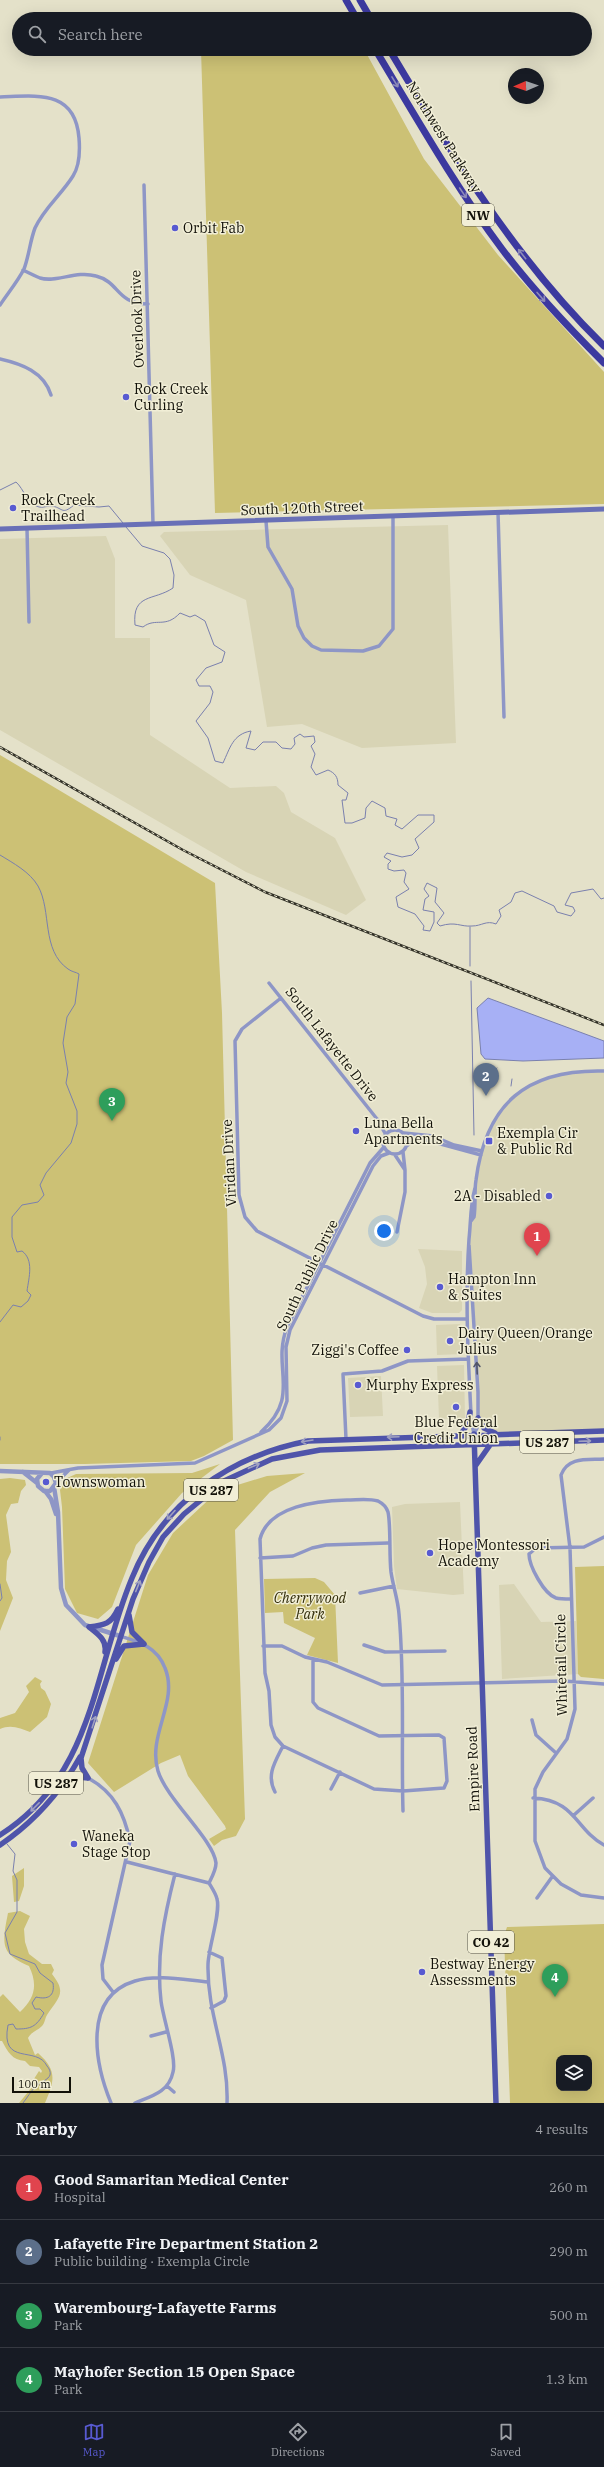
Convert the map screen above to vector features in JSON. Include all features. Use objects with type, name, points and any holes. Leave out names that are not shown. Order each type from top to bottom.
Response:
[{"type":"highway","points":[[346,0],[353,12]]},
{"type":"highway","points":[[360,0],[367,12]]},
{"type":"highway","name":"Northwest Parkway","points":[[379,56],[450,175],[503,250],[558,316],[604,363]]},
{"type":"highway","name":"Northwest Parkway","points":[[393,56],[457,162],[487,207],[541,278],[604,346]]},
{"type":"main road","name":"South 120th Street","points":[[0,529],[604,509]]},
{"type":"main road","points":[[460,1435],[468,1424],[470,1412]]},
{"type":"main road","points":[[478,1418],[484,1428],[497,1434]]},
{"type":"main road","name":"US 287","points":[[0,1835],[11,1828],[41,1801],[68,1766],[84,1732],[113,1634],[127,1591],[138,1564],[162,1525],[180,1504],[211,1480],[238,1464],[266,1451],[308,1441],[474,1434],[604,1431]]},
{"type":"main road","name":"Empire Road","points":[[474,1434],[496,2103]]},
{"type":"main road","name":"US 287","points":[[0,1844],[37,1816],[64,1784],[82,1753],[108,1677],[120,1636],[149,1562],[173,1525],[203,1496],[248,1468],[272,1459],[320,1450],[604,1440]]},
{"type":"main road","points":[[475,1467],[490,1444]]},
{"type":"main road","points":[[89,1627],[107,1625],[113,1620],[127,1591]]},
{"type":"main road","points":[[130,1608],[129,1622],[132,1632],[144,1644]]},
{"type":"main road","points":[[89,1627],[104,1642],[106,1647],[104,1666]]},
{"type":"main road","points":[[108,1677],[121,1648],[127,1644],[144,1644]]},
{"type":"main road","points":[[82,1753],[82,1768],[88,1778]]},
{"type":"main road","points":[[64,1784],[74,1777],[88,1778]]},
{"type":"street","points":[[0,97],[44,96],[60,102],[71,110],[79,132],[79,160],[74,175],[35,228],[23,270],[0,305]]},
{"type":"street","name":"Overlook Drive","points":[[144,185],[153,524]]},
{"type":"street","points":[[23,270],[40,278],[48,279],[75,273],[98,276],[109,282],[128,301],[134,304],[148,304]]},
{"type":"street","points":[[0,359],[22,365],[37,374],[47,384],[51,395]]},
{"type":"street","points":[[498,512],[504,716]]},
{"type":"street","points":[[266,521],[268,547],[292,589],[298,626],[304,638],[312,646],[321,650],[363,651],[379,646],[389,637],[394,626],[393,517]]},
{"type":"street","points":[[27,528],[29,622]]},
{"type":"street","name":"South Lafayette Drive","points":[[269,983],[377,1119],[386,1135]]},
{"type":"street","name":"Viridan Drive","points":[[281,998],[242,1029],[235,1041],[240,1207],[250,1225],[257,1231],[426,1317],[467,1319]]},
{"type":"street","points":[[474,1434],[478,1426],[477,1359],[469,1242],[471,1221],[475,1212],[475,1188],[482,1151],[498,1114],[512,1096],[524,1088],[560,1073],[604,1071]]},
{"type":"street","name":"South Lafayette Drive","points":[[377,1119],[393,1130]]},
{"type":"street","points":[[405,1170],[395,1155],[389,1153],[384,1147],[386,1135],[393,1130],[404,1134],[433,1136],[454,1145],[482,1151]]},
{"type":"street","points":[[404,1134],[408,1144]]},
{"type":"street","points":[[395,1155],[403,1152],[408,1144],[414,1140],[426,1140],[481,1155]]},
{"type":"street","name":"South Public Drive","points":[[50,1473],[69,1470],[195,1463],[274,1426],[285,1408],[288,1392],[288,1337],[321,1264],[370,1163],[384,1147]]},
{"type":"street","points":[[397,1232],[405,1192],[403,1152]]},
{"type":"street","name":"South Public Drive","points":[[321,1264],[373,1166],[381,1156],[389,1153]]},
{"type":"street","points":[[469,1242],[466,1252],[468,1359],[470,1412],[474,1434]]},
{"type":"street","points":[[346,1439],[343,1374],[382,1371],[408,1361],[468,1359]]},
{"type":"street","name":"Whitetail Circle","points":[[604,1459],[575,1460],[568,1464],[561,1475],[570,1548],[574,1720],[567,1739],[538,1780],[533,1798],[537,1850],[545,1868],[552,1877],[582,1895],[604,1898]]},
{"type":"street","points":[[45,1491],[55,1485],[69,1470]]},
{"type":"street","points":[[1,1471],[50,1473],[54,1477],[63,1598],[72,1614],[89,1627],[144,1644],[158,1656],[165,1667],[169,1683],[168,1698],[156,1738],[158,1772],[170,1794],[212,1851],[216,1865],[209,1883],[217,1899],[218,1906],[209,1952],[208,1982],[211,2008],[227,2071],[227,2103]]},
{"type":"street","points":[[23,1472],[37,1482],[40,1489],[45,1491],[51,1499],[58,1519]]},
{"type":"street","points":[[37,1482],[42,1473]]},
{"type":"street","points":[[313,1659],[313,1702],[318,1708],[370,1734],[402,1736],[439,1735],[444,1738],[447,1781],[444,1788],[440,1790],[403,1791],[374,1789],[283,1746],[272,1732],[263,1646],[260,1558],[260,1539],[267,1522],[301,1505],[318,1501],[378,1501],[388,1512],[388,1543],[399,1612],[402,1686],[402,1736],[402,1771],[403,1791],[404,1810]]},
{"type":"street","points":[[571,1599],[556,1598],[550,1595],[531,1568],[529,1554],[534,1549],[584,1547],[604,1537]]},
{"type":"street","points":[[260,1558],[293,1556],[322,1546],[388,1543]]},
{"type":"street","points":[[360,1593],[394,1586]]},
{"type":"street","points":[[364,1645],[378,1650],[400,1652],[445,1651]]},
{"type":"street","points":[[263,1646],[282,1646],[313,1659],[327,1662],[374,1684],[402,1686],[574,1681],[604,1684]]},
{"type":"street","points":[[532,1720],[536,1735],[556,1754]]},
{"type":"street","points":[[276,1792],[272,1786],[271,1773],[283,1746]]},
{"type":"street","points":[[330,1789],[340,1772]]},
{"type":"street","points":[[88,1778],[100,1785],[118,1804],[126,1822],[130,1841],[102,1965],[103,1979],[113,1992]]},
{"type":"street","points":[[533,1798],[555,1802],[574,1814],[593,1839],[604,1845]]},
{"type":"street","points":[[574,1814],[593,1798]]},
{"type":"street","points":[[126,1862],[209,1883]]},
{"type":"street","points":[[135,2103],[162,2091],[167,2086],[174,2071],[174,2060],[166,2032],[159,1979],[160,1942],[175,1874]]},
{"type":"street","points":[[537,1898],[552,1877]]},
{"type":"street","points":[[209,1952],[222,1958],[225,1980],[224,2001],[211,2008]]},
{"type":"street","points":[[111,2103],[96,2052],[98,2020],[104,2006],[113,1992],[134,1981],[159,1979],[208,1982]]},
{"type":"street","points":[[151,2036],[166,2032]]},
{"type":"street","points":[[167,2086],[174,2092]]},
{"type":"shaded area","points":[[448,525],[456,743],[362,748],[302,724],[267,727],[246,600],[190,575],[160,536],[164,532]]},
{"type":"shaded area","points":[[106,536],[115,559],[115,638],[150,638],[150,735],[230,788],[276,786],[284,793],[291,812],[335,838],[366,900],[346,915],[246,872],[0,730],[0,539]]},
{"type":"shaded area","points":[[604,1071],[604,1430],[497,1434],[484,1428],[478,1418],[469,1242],[471,1221],[474,1216],[475,1188],[484,1144],[502,1108],[512,1096],[531,1084],[560,1073]]},
{"type":"shaded area","points":[[418,1249],[462,1251],[462,1310],[459,1313],[432,1313],[419,1308],[427,1284],[425,1267]]},
{"type":"shaded area","points":[[460,1324],[463,1354],[437,1355],[436,1325]]},
{"type":"shaded area","points":[[464,1365],[465,1418],[439,1419],[437,1366]]},
{"type":"shaded area","points":[[381,1376],[383,1416],[350,1417],[348,1378]]},
{"type":"shaded area","points":[[460,1502],[464,1594],[453,1595],[397,1589],[394,1566],[392,1507],[405,1504]]},
{"type":"shaded area","points":[[514,1584],[541,1622],[576,1621],[578,1674],[502,1679],[499,1585]]},
{"type":"green space","points":[[201,56],[368,56],[424,159],[498,255],[604,372],[604,504],[215,513]]},
{"type":"green space","points":[[0,755],[215,883],[222,1013],[233,1440],[204,1456],[191,1461],[85,1464],[0,1464]]},
{"type":"green space","points":[[220,1464],[182,1493],[136,1545],[112,1607],[98,1619],[77,1613],[65,1589],[60,1490],[65,1479],[76,1474],[192,1473]]},
{"type":"green space","points":[[305,1473],[270,1492],[235,1530],[245,1819],[236,1836],[222,1840],[214,1846],[209,1839],[226,1829],[225,1826],[188,1776],[180,1755],[161,1763],[114,1792],[88,1763],[148,1575],[173,1533],[218,1491],[267,1476]]},
{"type":"green space","points":[[10,1478],[25,1480],[26,1485],[21,1491],[18,1503],[11,1504],[6,1515],[11,1552],[7,1561],[6,1580],[13,1598],[0,1631],[0,1479]]},
{"type":"green space","points":[[604,1566],[604,1679],[581,1677],[578,1674],[575,1567]]},
{"type":"green space","name":"Cherrywood Park","points":[[315,1578],[324,1582],[335,1595],[338,1663],[307,1655],[315,1638],[284,1623],[283,1612],[265,1613],[264,1579]]},
{"type":"green space","points":[[35,1677],[42,1681],[40,1684],[41,1688],[45,1691],[51,1704],[47,1717],[30,1732],[12,1727],[0,1729],[0,1718],[15,1713],[29,1692],[26,1686]]},
{"type":"green space","points":[[24,1868],[24,1886],[19,1901],[14,1902],[12,1876]]},
{"type":"green space","points":[[20,1911],[30,1916],[24,1929],[25,1942],[29,1954],[42,1964],[51,1964],[54,1970],[52,1974],[57,1980],[60,1991],[58,1999],[47,2015],[43,2025],[28,2038],[35,2055],[38,2053],[49,2065],[51,2070],[51,2088],[45,2103],[19,2103],[33,2086],[32,2082],[39,2071],[41,2073],[42,2071],[39,2067],[30,2066],[25,2061],[14,2057],[8,2052],[2,2041],[0,2041],[0,1997],[3,1994],[20,2012],[29,2002],[34,1991],[34,1979],[29,1966],[13,1957],[5,1947],[4,1940],[8,1913]]},
{"type":"green space","points":[[604,1924],[604,2103],[510,2103],[504,1936],[507,1927]]},
{"type":"water","points":[[488,998],[604,1041],[604,1058],[523,1061],[485,1059],[481,1054],[477,1008]]},
{"type":"waterway","points":[[0,490],[16,482],[31,503],[40,507],[51,506],[62,510],[67,510],[74,505],[99,507],[109,506],[123,523]]},
{"type":"waterway","points":[[126,527],[142,546],[164,553],[170,559],[174,575],[173,588],[146,599],[137,608],[135,625],[143,627],[152,623],[170,621],[180,613],[190,617],[195,615],[205,621],[214,645],[225,652],[222,662],[206,668],[196,680],[199,686],[210,686],[213,692],[210,703],[196,721],[208,738],[215,761],[223,763],[236,738],[251,731],[246,748],[255,750],[263,742],[276,742],[282,748],[291,749],[295,744],[294,738],[300,734],[304,737],[314,736],[315,742],[311,746],[315,754],[311,767],[316,775],[328,770],[333,772],[337,778],[338,785],[348,793],[346,800],[342,800],[345,823],[352,823],[365,818],[366,808],[372,801],[385,808],[386,816],[397,819],[395,825],[402,829],[418,815],[434,815],[434,822],[415,839],[419,848],[412,855],[402,857],[387,853],[384,857],[391,861],[388,864],[388,869],[394,871],[404,870],[406,873],[404,882],[409,889],[396,897],[398,907],[415,914],[424,926],[423,930],[430,931],[434,922],[434,912],[423,910],[425,899],[429,896],[424,889],[427,883],[437,888],[435,902],[444,913],[437,923],[440,926],[450,924],[468,926],[487,923],[496,924],[501,916],[499,910],[511,902],[515,893],[522,891],[554,906],[557,912],[571,916],[575,911],[573,907],[565,905],[571,893],[593,889],[601,899],[604,898]]},
{"type":"waterway","points":[[0,855],[26,872],[35,881],[45,907],[50,941],[54,952],[68,969],[79,974],[75,1004],[67,1017],[63,1043],[68,1072],[66,1083],[77,1111],[77,1124],[71,1143],[46,1173],[40,1185],[44,1195],[38,1202],[22,1205],[12,1217],[12,1237],[17,1252],[22,1251],[28,1259],[30,1269],[27,1291],[31,1295],[28,1301],[21,1307],[13,1305],[0,1322]]},
{"type":"waterway","points":[[470,927],[470,966]]},
{"type":"waterway","points":[[471,981],[474,1135]]},
{"type":"waterway","points":[[490,1078],[493,1071],[497,1068]]},
{"type":"waterway","points":[[511,1086],[512,1079]]},
{"type":"waterway","points":[[0,1584],[2,1598],[0,1601]]},
{"type":"waterway","points":[[7,1844],[15,1854],[13,1871],[17,1880],[17,1912],[5,1933],[10,1954],[35,1964],[40,1973],[53,1983],[53,1991],[50,1996],[44,1998],[36,1997],[32,2003],[35,2009],[40,2009],[44,2013],[36,2024],[29,2028],[21,2029],[16,2029],[13,2024],[8,2025],[7,2038],[9,2046],[14,2051],[42,2060],[50,2071],[49,2076],[32,2090],[23,2103]]},
{"type":"railway","points":[[0,747],[183,850],[265,892],[604,1025]]},
{"type":"place","name":"Orbit Fab","points":[[175,228]]},
{"type":"place","name":"Rock Creek Curling","points":[[126,397]]},
{"type":"place","name":"Rock Creek Trailhead","points":[[13,508]]},
{"type":"place","name":"Lafayette Fire Department Station 2","points":[[486,1096]]},
{"type":"place","name":"Warembourg-Lafayette Farms","points":[[112,1121]]},
{"type":"place","name":"Luna Bella Apartments","points":[[356,1131]]},
{"type":"place","name":"Exempla Cir & Public Rd","points":[[489,1141]]},
{"type":"place","name":"2A - Disabled","points":[[549,1196]]},
{"type":"place","name":"Good Samaritan Medical Center","points":[[537,1256]]},
{"type":"place","name":"Hampton Inn & Suites","points":[[440,1287]]},
{"type":"place","name":"Dairy Queen/Orange Julius","points":[[450,1341]]},
{"type":"place","name":"Ziggi's Coffee","points":[[407,1350]]},
{"type":"place","name":"Murphy Express","points":[[358,1385]]},
{"type":"place","name":"Blue Federal Credit Union","points":[[456,1407]]},
{"type":"place","name":"Townswoman","points":[[46,1482]]},
{"type":"place","name":"Hope Montessori Academy","points":[[430,1553]]},
{"type":"place","name":"Waneka Stage Stop","points":[[74,1844]]},
{"type":"place","name":"Bestway Energy Assessments","points":[[422,1972]]},
{"type":"place","name":"Mayhofer Section 15 Open Space","points":[[555,1997]]}]
